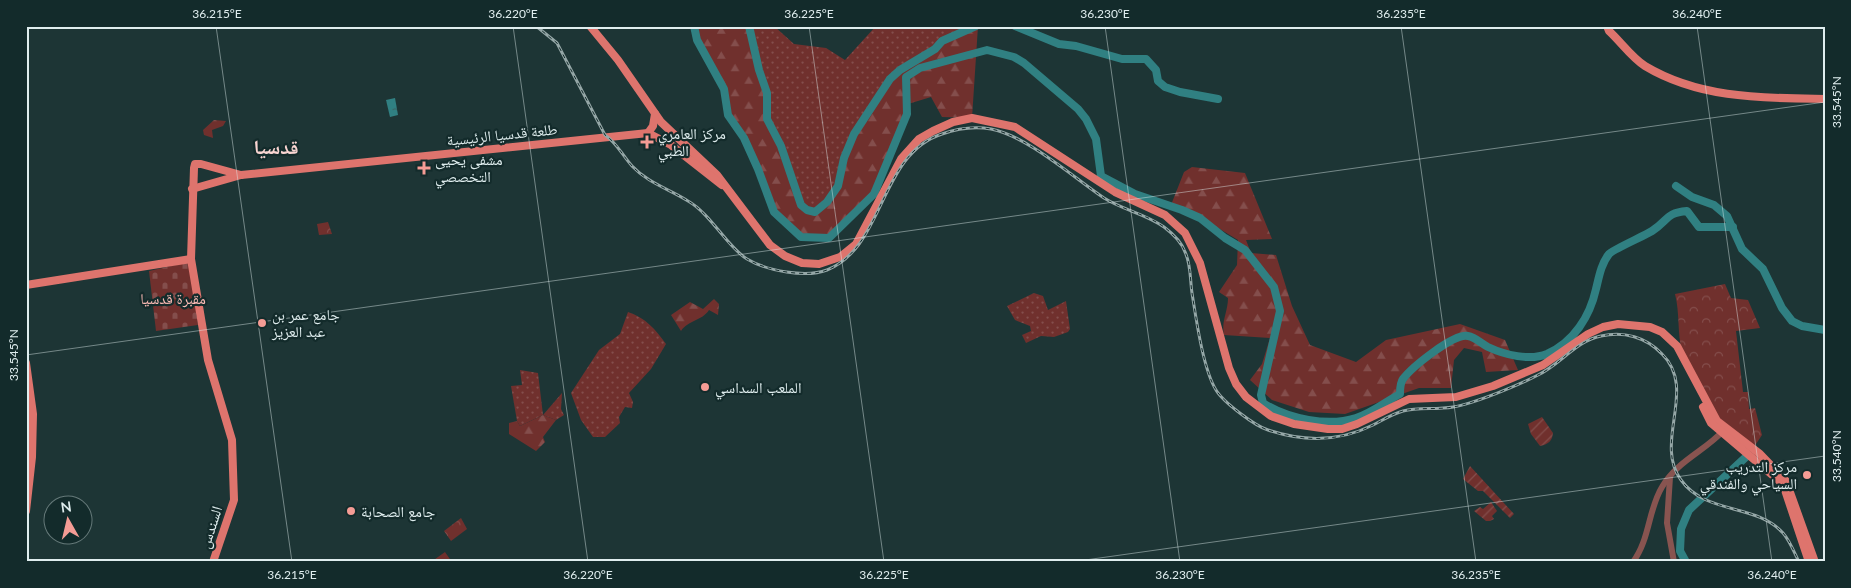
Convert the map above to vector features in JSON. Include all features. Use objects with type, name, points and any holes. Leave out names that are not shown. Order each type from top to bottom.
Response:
[{"type":"main road","points":[[590,26],[618,60],[655,114],[726,187],[770,245],[785,256],[802,263],[819,264],[840,257],[856,244],[901,159],[919,139],[944,125],[963,119],[982,119],[1016,127],[1115,192],[1153,208],[1172,221],[1184,233],[1196,255],[1229,368],[1241,391],[1261,410],[1278,420],[1319,428],[1350,427],[1401,402],[1415,398],[1446,398],[1474,393],[1543,365],[1596,330],[1610,325],[1632,324],[1656,329],[1677,346],[1723,431],[1784,484],[1809,562]]},
{"type":"main road","points":[[1607,26],[1609,31],[1644,65],[1674,79],[1724,95],[1750,98],[1825,99]]},
{"type":"main road","points":[[655,114],[653,126],[648,133],[683,154],[714,180],[726,187]]},
{"type":"main road","points":[[664,141],[668,128]]},
{"type":"main road","name":"طلعة قدسيا الرئيسية","points":[[241,175],[195,164],[192,189],[241,175],[648,133]]},
{"type":"main road","points":[[26,285],[191,259],[192,189]]},
{"type":"main road","name":"السندس","points":[[191,259],[208,360],[232,440],[234,500],[213,562]]},
{"type":"main road","points":[[26,363],[33,414],[32,457],[26,511]]},
{"type":"main road","points":[[1723,431],[1760,454],[1786,481],[1815,562]]},
{"type":"street","points":[[1633,562],[1646,538],[1662,487],[1672,472],[1723,431]]},
{"type":"street","points":[[1670,477],[1667,523],[1674,562]]},
{"type":"green space","points":[[695,26],[749,26],[768,97],[766,115],[790,170],[801,205],[810,211],[819,208],[832,195],[857,131],[869,108],[890,79],[931,52],[954,33],[965,28],[978,26],[972,118],[942,117],[931,97],[908,104],[907,114],[874,194],[829,238],[801,237],[774,212],[757,166],[744,138],[728,115],[724,89],[697,40]]},
{"type":"green space","points":[[751,26],[774,26],[794,44],[826,48],[845,60],[876,26],[976,26],[939,44],[907,66],[879,94],[857,128],[832,194],[815,212],[807,210],[801,205],[781,146],[766,115],[768,100]]},
{"type":"green space","points":[[214,120],[226,121],[223,126],[212,130],[213,138],[204,135],[203,130]]},
{"type":"green space","points":[[1192,167],[1245,173],[1272,239],[1246,240],[1251,253],[1276,255],[1292,306],[1310,345],[1356,362],[1386,340],[1460,324],[1505,340],[1518,370],[1486,372],[1482,352],[1464,348],[1454,360],[1451,388],[1419,388],[1345,414],[1309,412],[1272,400],[1250,380],[1262,364],[1270,338],[1224,335],[1223,325],[1228,298],[1219,292],[1237,265],[1238,240],[1185,208],[1171,205],[1184,172]]},
{"type":"green space","points":[[328,222],[332,234],[319,235],[317,224]]},
{"type":"green space","name":"مقبرة قدسيا","points":[[189,262],[198,325],[156,331],[149,271]]},
{"type":"green space","points":[[1725,284],[1731,298],[1748,300],[1760,328],[1736,331],[1743,392],[1748,392],[1749,409],[1755,408],[1762,435],[1754,447],[1718,420],[1680,345],[1678,308],[1675,294]]},
{"type":"green space","points":[[1034,293],[1043,296],[1048,310],[1066,301],[1070,329],[1068,332],[1054,337],[1041,336],[1026,343],[1022,335],[1031,331],[1030,326],[1015,320],[1007,306]]},
{"type":"green space","points":[[714,299],[719,304],[718,315],[709,310],[681,331],[671,315],[690,302],[703,309]]},
{"type":"green space","points":[[628,312],[640,317],[650,325],[666,344],[651,369],[629,393],[633,402],[632,408],[625,407],[619,417],[620,423],[605,437],[593,437],[581,420],[571,393],[599,350],[620,334]]},
{"type":"green space","points":[[520,370],[538,373],[543,415],[520,426],[517,421],[511,386],[522,385]]},
{"type":"green space","points":[[562,393],[561,409],[564,415],[556,420],[543,415]]},
{"type":"green space","points":[[543,415],[556,420],[543,437],[545,442],[536,451],[509,434],[509,423],[517,421],[520,426]]},
{"type":"green space","points":[[1542,417],[1553,433],[1550,442],[1540,446],[1531,434],[1528,424]]},
{"type":"green space","points":[[1470,466],[1514,514],[1510,518],[1483,491],[1478,491],[1463,479]]},
{"type":"green space","points":[[1491,502],[1497,511],[1492,516],[1494,519],[1486,521],[1474,511],[1480,507],[1483,509]]},
{"type":"green space","points":[[461,518],[467,529],[451,541],[444,531]]},
{"type":"green space","points":[[445,552],[452,562],[431,562]]},
{"type":"water","points":[[395,98],[398,115],[390,117],[386,100]]},
{"type":"waterway","points":[[694,26],[697,40],[724,89],[728,115],[744,138],[774,212],[801,237],[829,238],[874,194],[907,114],[906,77],[920,68],[987,50],[1014,57],[1024,63],[1078,109],[1086,119],[1096,139],[1101,176],[1135,194],[1200,218],[1225,238],[1245,250],[1274,287],[1280,311],[1261,395],[1263,403],[1273,409],[1308,420],[1333,422],[1362,416],[1400,394],[1403,379],[1415,367],[1444,345],[1462,336],[1471,337],[1488,347],[1510,355],[1533,357],[1547,354],[1565,343],[1585,318],[1590,309],[1602,266],[1611,252],[1652,231],[1675,213],[1687,211],[1699,227],[1733,227]]},
{"type":"waterway","points":[[749,26],[759,70],[767,93],[767,119],[781,146],[801,205],[807,210],[815,212],[827,202],[838,186],[844,158],[854,134],[890,79],[900,70],[935,49],[942,41],[976,26]]},
{"type":"waterway","points":[[1015,26],[1059,44],[1076,46],[1122,59],[1146,59],[1156,70],[1158,81],[1165,87],[1180,92],[1218,99]]},
{"type":"waterway","points":[[1676,186],[1692,197],[1714,205],[1727,216],[1742,249],[1763,269],[1782,308],[1792,321],[1802,326],[1825,330]]},
{"type":"waterway","points":[[1686,562],[1680,551],[1681,529],[1689,510],[1747,456]]},
{"type":"railway","points":[[536,26],[557,43],[605,135],[616,145],[632,166],[652,181],[696,207],[740,254],[755,263],[776,270],[798,273],[818,272],[827,270],[846,258],[861,242],[893,180],[906,160],[921,145],[942,134],[960,129],[985,128],[1005,133],[1034,148],[1104,198],[1157,223],[1176,238],[1187,257],[1201,343],[1211,381],[1220,395],[1232,407],[1262,428],[1281,434],[1308,438],[1347,435],[1403,411],[1447,408],[1496,394],[1538,375],[1584,343],[1601,336],[1618,334],[1642,340],[1656,348],[1672,368],[1676,383],[1676,399],[1671,449],[1674,465],[1681,480],[1691,491],[1704,499],[1759,517],[1772,524],[1783,533],[1799,562]]},
{"type":"place","name":"مركز العامري الطبي","points":[[647,142]]},
{"type":"place","name":"مشفى يحيى التخصصي","points":[[424,168]]},
{"type":"place","name":"جامع عمر بن عبد العزيز","points":[[262,323]]},
{"type":"place","name":"الملعب السداسي","points":[[705,387]]},
{"type":"place","name":"مركز التدريب السياحي والفندقي","points":[[1807,475]]},
{"type":"place","name":"جامع الصحابة","points":[[351,511]]},
{"type":"district","name":"قدسيا","points":[[276,146]]}]
